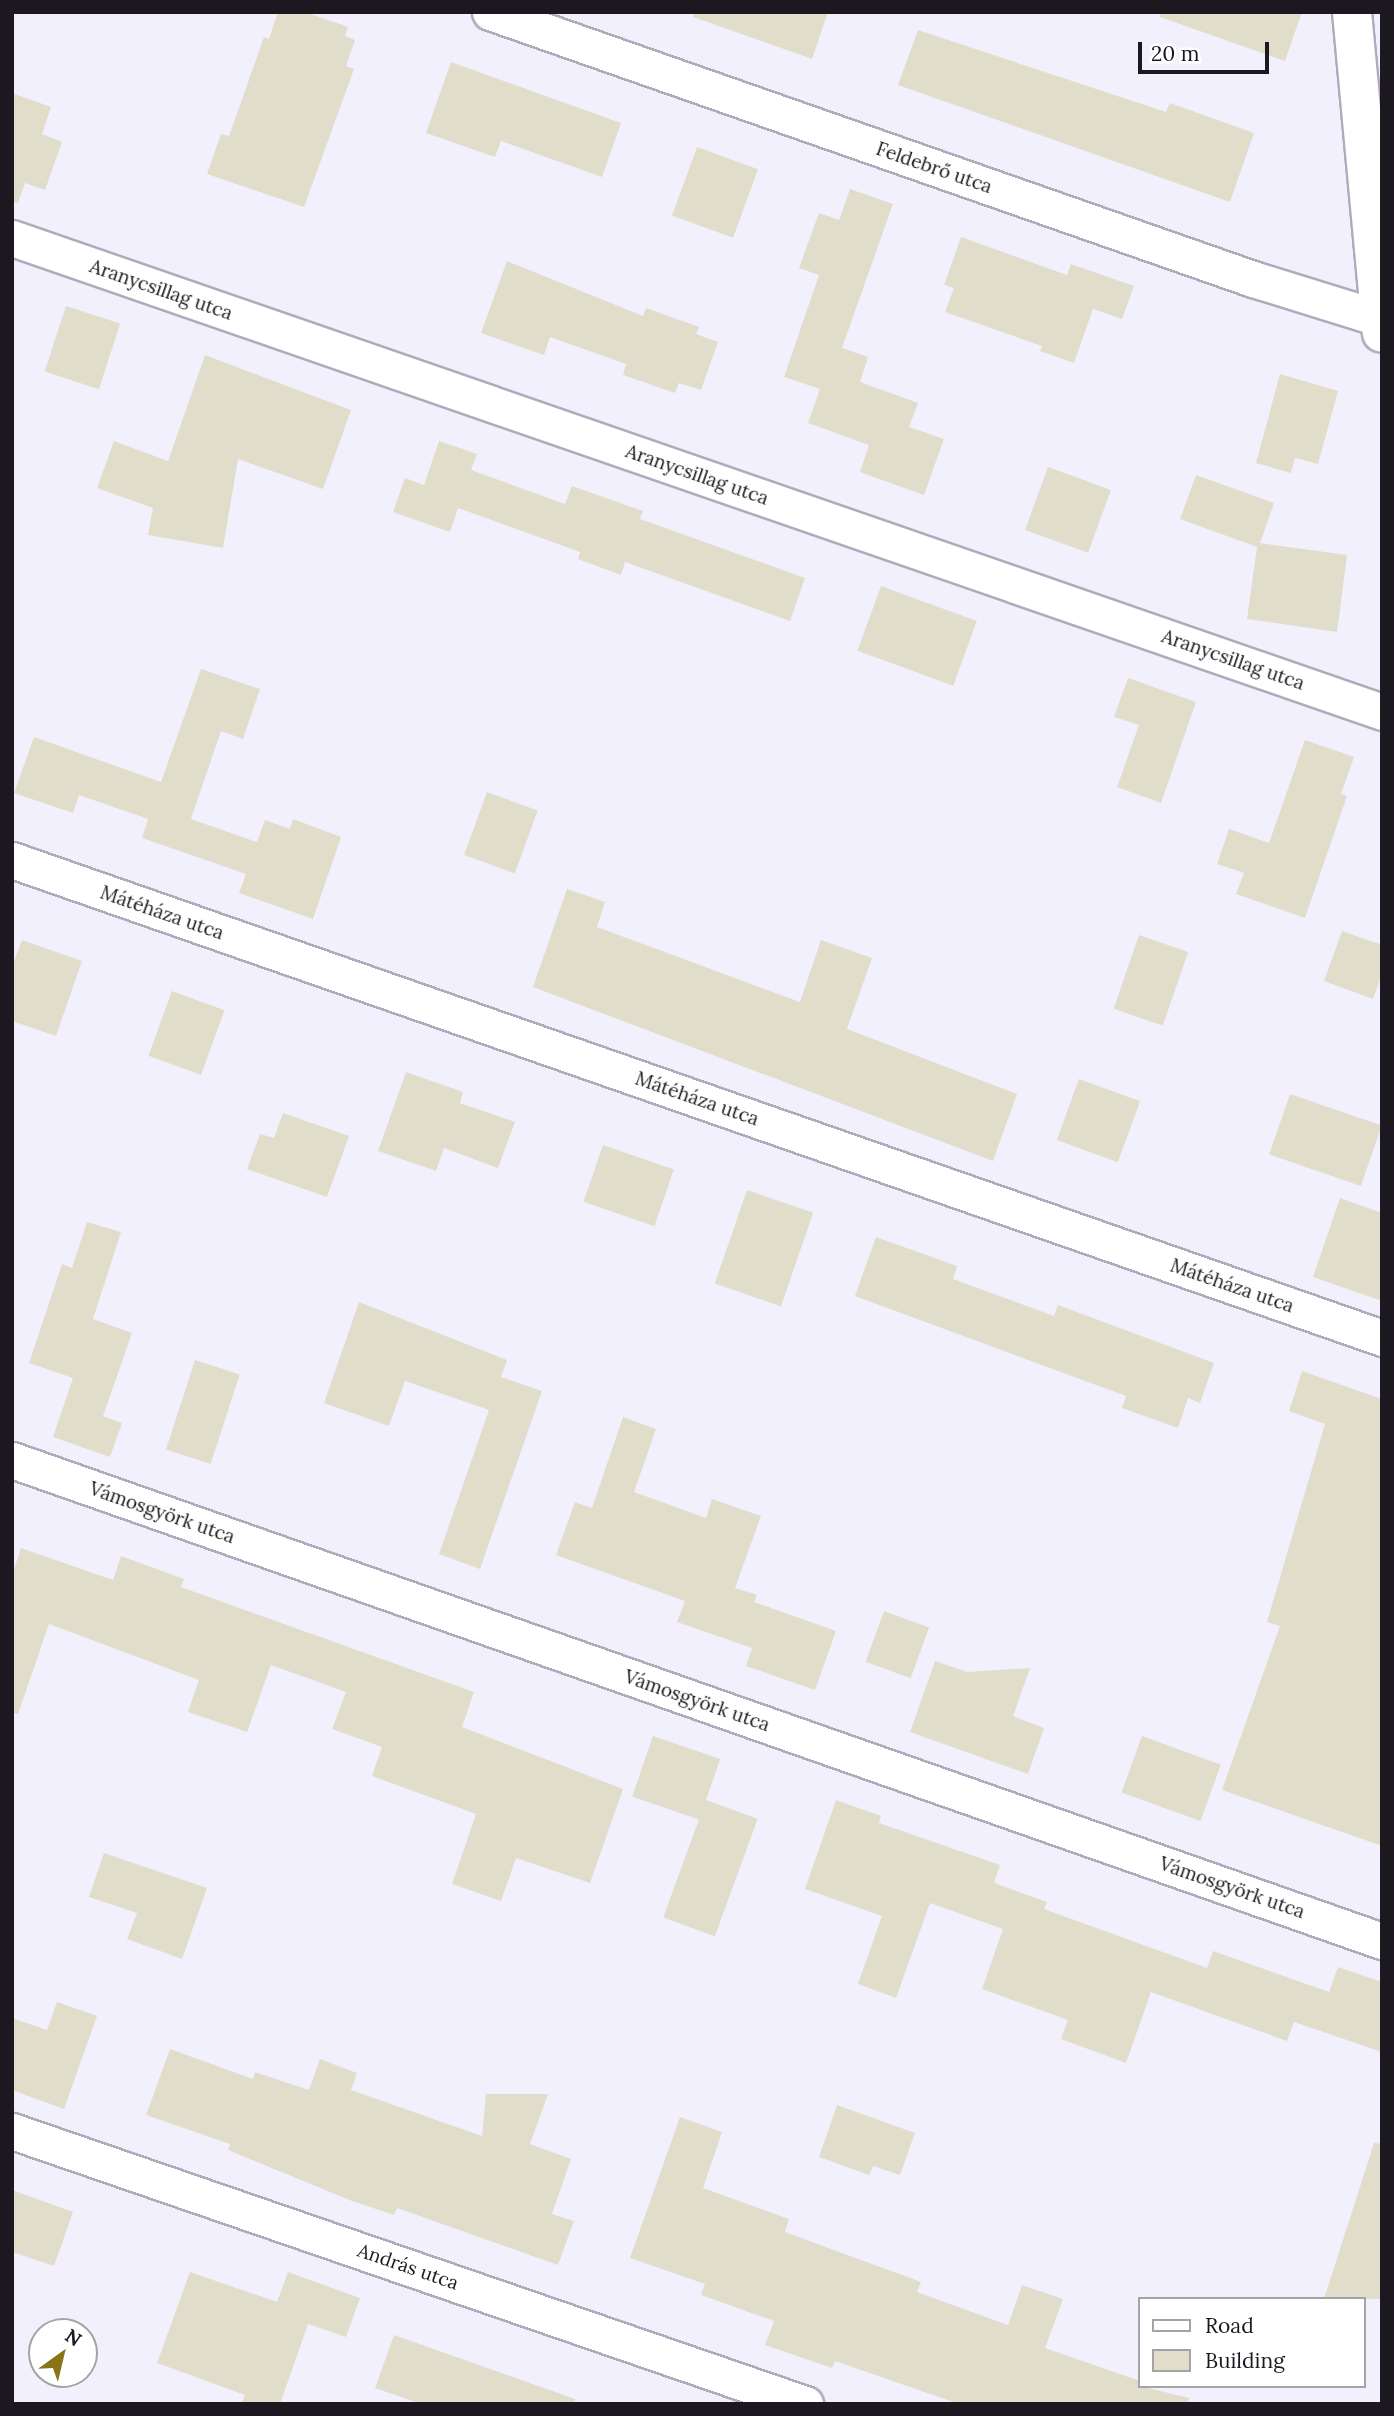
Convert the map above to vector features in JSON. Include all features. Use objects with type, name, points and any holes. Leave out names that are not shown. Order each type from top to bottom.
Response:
[{"type":"street","name":"Feldebrő utca","points":[[490,12],[1381,324]]},
{"type":"street","points":[[1352,12],[1381,324]]},
{"type":"street","name":"Aranycsillag utca","points":[[12,239],[1382,712]]},
{"type":"street","name":"Mátéháza utca","points":[[12,860],[1382,1338]]},
{"type":"street","name":"Vámosgyörk utca","points":[[12,1460],[1382,1941]]},
{"type":"street","name":"András utca","points":[[12,2131],[804,2404]]},
{"type":"building","points":[[278,12],[305,12],[348,27],[345,36],[355,40],[346,66],[354,69],[304,207],[207,174],[221,134],[229,136],[264,37],[269,39]]},
{"type":"building","points":[[694,12],[828,12],[812,59],[693,17]]},
{"type":"building","points":[[1161,12],[1302,12],[1285,61],[1160,17]]},
{"type":"building","points":[[918,30],[1166,112],[1170,103],[1254,133],[1230,202],[898,85]]},
{"type":"building","points":[[451,62],[621,123],[602,177],[501,141],[495,157],[426,133]]},
{"type":"building","points":[[12,93],[51,107],[42,134],[62,142],[45,190],[25,183],[18,203],[12,202]]},
{"type":"building","points":[[697,147],[758,169],[733,238],[672,216]]},
{"type":"building","points":[[850,189],[893,204],[842,348],[868,357],[860,382],[918,403],[909,427],[944,439],[924,495],[860,472],[869,445],[808,423],[820,389],[784,377],[819,275],[799,268],[819,213],[839,220]]},
{"type":"building","points":[[961,237],[1067,275],[1071,264],[1134,286],[1122,319],[1093,309],[1074,363],[1040,351],[1042,346],[945,312],[954,288],[944,285]]},
{"type":"building","points":[[507,261],[643,316],[646,308],[699,327],[696,334],[718,342],[701,390],[679,383],[675,393],[623,375],[626,364],[550,337],[544,355],[481,333]]},
{"type":"building","points":[[66,306],[120,324],[99,389],[45,372]]},
{"type":"building","points":[[205,355],[351,410],[323,489],[238,459],[223,548],[148,535],[153,508],[97,488],[114,441],[168,461]]},
{"type":"building","points":[[1280,374],[1338,391],[1318,464],[1295,458],[1291,473],[1256,463]]},
{"type":"building","points":[[439,441],[477,454],[471,470],[565,504],[572,486],[643,511],[640,519],[805,578],[790,621],[625,562],[621,575],[578,559],[580,552],[458,508],[450,532],[393,512],[405,478],[424,485]]},
{"type":"building","points":[[1048,467],[1111,490],[1088,553],[1025,530]]},
{"type":"building","points":[[1196,475],[1274,503],[1260,543],[1347,555],[1337,632],[1247,619],[1257,547],[1180,519]]},
{"type":"building","points":[[881,586],[977,621],[953,686],[857,651]]},
{"type":"building","points":[[201,669],[260,689],[243,739],[221,731],[191,819],[257,842],[265,820],[290,829],[293,819],[341,837],[313,919],[239,893],[246,874],[142,838],[148,819],[79,795],[73,813],[14,793],[34,737],[161,782]]},
{"type":"building","points":[[1128,678],[1196,702],[1161,803],[1117,787],[1139,725],[1114,717]]},
{"type":"building","points":[[1305,740],[1354,757],[1341,794],[1347,796],[1305,918],[1236,894],[1244,873],[1217,864],[1229,829],[1269,843]]},
{"type":"building","points":[[487,792],[538,810],[515,873],[464,855]]},
{"type":"building","points":[[567,889],[605,902],[597,927],[800,1002],[821,940],[872,958],[847,1029],[1017,1094],[993,1161],[533,987]]},
{"type":"building","points":[[1342,931],[1382,945],[1382,974],[1373,999],[1324,981]]},
{"type":"building","points":[[1139,935],[1188,952],[1163,1026],[1114,1009]]},
{"type":"building","points":[[22,940],[82,961],[56,1036],[12,1021],[12,967]]},
{"type":"building","points":[[172,991],[225,1010],[201,1075],[148,1056]]},
{"type":"building","points":[[406,1072],[463,1092],[460,1103],[515,1122],[498,1168],[444,1148],[436,1171],[378,1151]]},
{"type":"building","points":[[1079,1079],[1140,1101],[1118,1162],[1057,1140]]},
{"type":"building","points":[[1290,1094],[1382,1126],[1361,1186],[1269,1155]]},
{"type":"building","points":[[283,1113],[349,1136],[327,1197],[247,1169],[260,1134],[274,1138]]},
{"type":"building","points":[[603,1145],[674,1169],[654,1226],[583,1202]]},
{"type":"building","points":[[747,1190],[813,1213],[781,1306],[715,1284]]},
{"type":"building","points":[[1340,1198],[1382,1213],[1382,1301],[1313,1277]]},
{"type":"building","points":[[87,1222],[121,1232],[93,1319],[132,1333],[103,1416],[122,1423],[110,1457],[53,1437],[73,1378],[29,1363],[62,1264],[72,1268]]},
{"type":"building","points":[[876,1237],[957,1266],[953,1279],[1054,1316],[1058,1305],[1214,1363],[1200,1403],[1188,1398],[1178,1428],[1122,1408],[1126,1396],[855,1296]]},
{"type":"building","points":[[359,1302],[507,1360],[501,1377],[542,1391],[480,1569],[439,1554],[489,1410],[405,1381],[389,1426],[324,1403]]},
{"type":"building","points":[[195,1360],[240,1375],[211,1464],[166,1449]]},
{"type":"building","points":[[1302,1371],[1382,1399],[1382,1846],[1222,1790],[1280,1626],[1267,1622],[1325,1424],[1289,1411]]},
{"type":"building","points":[[623,1417],[656,1429],[634,1492],[706,1518],[712,1499],[761,1516],[735,1588],[757,1595],[754,1602],[836,1631],[815,1690],[746,1666],[752,1648],[677,1622],[685,1601],[556,1555],[575,1502],[592,1508]]},
{"type":"building","points":[[21,1548],[113,1580],[121,1556],[184,1579],[181,1587],[474,1692],[462,1727],[623,1789],[590,1883],[516,1858],[501,1901],[452,1884],[476,1814],[372,1776],[382,1747],[332,1729],[346,1692],[271,1665],[247,1732],[188,1712],[199,1680],[49,1624],[18,1714],[12,1713],[12,1575]]},
{"type":"building","points":[[884,1611],[929,1627],[911,1678],[866,1662]]},
{"type":"building","points":[[935,1661],[967,1672],[1030,1668],[1013,1716],[1044,1728],[1028,1774],[910,1732]]},
{"type":"building","points":[[653,1736],[720,1759],[699,1820],[632,1797]]},
{"type":"building","points":[[1142,1736],[1221,1765],[1200,1821],[1121,1792]]},
{"type":"building","points":[[706,1800],[758,1819],[715,1936],[663,1917]]},
{"type":"building","points":[[836,1800],[881,1816],[879,1823],[1000,1865],[994,1883],[1047,1902],[1044,1909],[1207,1968],[1213,1951],[1329,1992],[1338,1967],[1382,1982],[1382,2052],[1294,2022],[1287,2041],[1151,1992],[1126,2063],[1061,2039],[1068,2020],[982,1989],[1003,1929],[930,1903],[896,1998],[858,1984],[882,1916],[805,1889]]},
{"type":"building","points":[[104,1853],[207,1888],[182,1959],[127,1939],[137,1913],[89,1897]]},
{"type":"building","points":[[57,2002],[97,2016],[64,2109],[12,2090],[12,2018],[47,2030]]},
{"type":"building","points":[[170,2049],[253,2079],[255,2072],[309,2090],[320,2059],[357,2073],[351,2090],[482,2136],[486,2094],[548,2094],[530,2144],[571,2159],[552,2214],[574,2221],[558,2265],[397,2208],[394,2215],[352,2201],[228,2150],[230,2144],[146,2115]]},
{"type":"building","points":[[837,2105],[915,2133],[900,2175],[873,2166],[869,2175],[819,2157]]},
{"type":"building","points":[[680,2117],[722,2132],[703,2188],[789,2219],[785,2232],[921,2282],[917,2292],[1008,2325],[1022,2285],[1063,2299],[1045,2348],[1138,2380],[1138,2388],[1189,2398],[1188,2404],[959,2404],[835,2361],[832,2368],[765,2345],[774,2321],[701,2295],[705,2284],[630,2258]]},
{"type":"building","points":[[1374,2143],[1382,2144],[1382,2299],[1325,2297]]},
{"type":"building","points":[[12,2190],[73,2212],[54,2266],[12,2252]]},
{"type":"building","points":[[190,2272],[277,2302],[288,2272],[360,2298],[346,2337],[308,2324],[280,2404],[241,2404],[245,2395],[157,2363]]},
{"type":"building","points":[[394,2335],[575,2399],[574,2404],[421,2404],[375,2388]]}]
